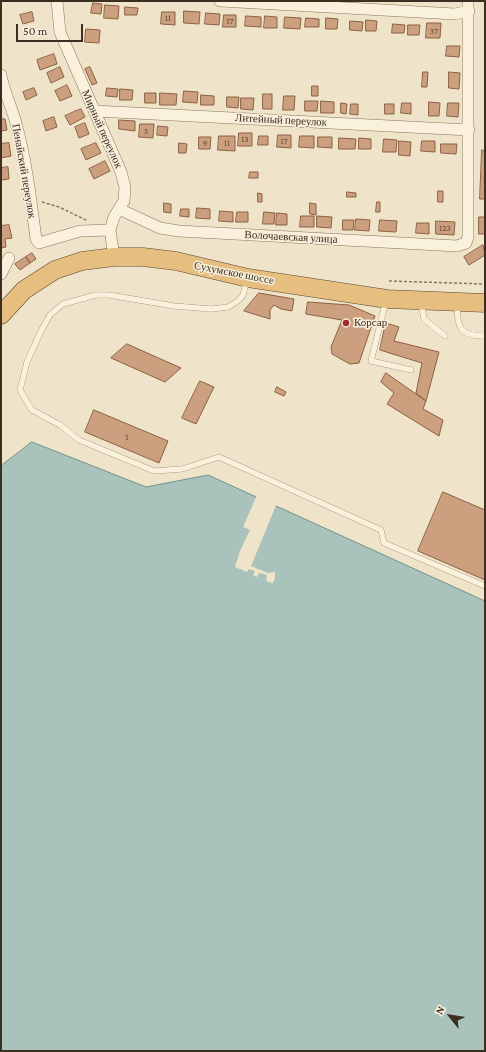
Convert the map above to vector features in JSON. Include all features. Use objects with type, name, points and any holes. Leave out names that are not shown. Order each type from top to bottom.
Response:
[{"type":"highway","name":"Сухумское шоссе","points":[[1,315],[24,290],[55,270],[82,261],[114,257],[143,257],[170,260],[248,278],[387,299],[485,303]]},
{"type":"street","name":"Мирный переулок","points":[[57,1],[60,32],[121,172],[125,187],[124,201],[114,217],[110,230]]},
{"type":"street","points":[[220,1],[455,14],[468,6]]},
{"type":"street","points":[[468,6],[468,130]]},
{"type":"street","name":"Пенайский переулок","points":[[1,75],[3,86],[17,127],[36,239],[40,243],[80,232],[110,230]]},
{"type":"street","name":"Литейный переулок","points":[[94,111],[468,130]]},
{"type":"street","name":"Волочаевская улица","points":[[119,209],[160,228],[179,231],[457,246],[466,243],[468,237],[468,130]]},
{"type":"street","points":[[110,230],[114,257]]},
{"type":"street","points":[[1,274],[9,258]]},
{"type":"lane","points":[[248,278],[243,295],[238,301],[228,307],[211,309],[174,306],[109,295],[96,295],[63,304],[50,315],[27,362],[20,390],[23,398],[32,410],[60,425],[79,440],[154,472],[182,469],[219,457],[381,530],[384,543],[485,586]]},
{"type":"lane","points":[[387,299],[371,361],[411,370]]},
{"type":"lane","points":[[421,300],[424,319],[445,336]]},
{"type":"lane","points":[[457,302],[457,321],[462,331],[470,336],[485,336]]},
{"type":"path","points":[[30,199],[59,208],[91,222]]},
{"type":"path","points":[[389,281],[485,284]]},
{"type":"water","points":[[32,442],[146,487],[208,475],[485,601],[485,1051],[1,1051],[1,466]]},
{"type":"pier","points":[[257,495],[277,503],[251,566],[268,573],[275,572],[273,583],[266,581],[267,576],[264,574],[259,573],[257,577],[253,575],[255,571],[249,569],[247,572],[235,567],[240,551],[250,530],[243,527]]},
{"type":"building","points":[[93,3],[102,4],[101,14],[91,13]]},
{"type":"building","points":[[105,5],[119,6],[118,19],[104,18]]},
{"type":"building","points":[[125,7],[138,8],[137,15],[125,15]]},
{"type":"building","points":[[184,11],[200,12],[199,24],[184,23]]},
{"type":"building","points":[[32,12],[34,21],[23,24],[20,15]]},
{"type":"building","points":[[162,12],[175,12],[175,25],[161,24]]},
{"type":"building","points":[[206,13],[220,14],[219,25],[205,24]]},
{"type":"building","points":[[224,15],[236,15],[236,27],[223,27]]},
{"type":"building","points":[[246,16],[261,17],[261,27],[245,26]]},
{"type":"building","points":[[265,16],[277,17],[277,28],[264,28]]},
{"type":"building","points":[[285,17],[301,18],[300,29],[284,28]]},
{"type":"building","points":[[306,18],[319,19],[319,27],[305,27]]},
{"type":"building","points":[[326,18],[338,19],[337,29],[326,29]]},
{"type":"building","points":[[366,20],[377,21],[376,31],[366,31]]},
{"type":"building","points":[[350,21],[363,22],[362,31],[350,30]]},
{"type":"building","points":[[427,23],[441,23],[440,38],[426,38]]},
{"type":"building","points":[[393,24],[405,25],[404,33],[392,33]]},
{"type":"building","points":[[408,25],[420,25],[419,35],[408,35]]},
{"type":"building","points":[[86,29],[100,30],[99,43],[85,42]]},
{"type":"building","points":[[447,46],[460,46],[459,57],[446,56]]},
{"type":"building","points":[[54,54],[57,64],[40,70],[37,60]]},
{"type":"building","points":[[60,67],[64,77],[51,83],[47,73]]},
{"type":"building","points":[[90,67],[97,83],[92,85],[85,69]]},
{"type":"building","points":[[423,72],[428,72],[427,87],[422,87]]},
{"type":"building","points":[[449,72],[460,73],[459,89],[449,88]]},
{"type":"building","points":[[67,85],[72,96],[60,101],[55,91]]},
{"type":"building","points":[[312,86],[318,86],[318,96],[312,96]]},
{"type":"building","points":[[34,88],[37,95],[26,100],[23,92]]},
{"type":"building","points":[[107,88],[118,89],[117,97],[106,96]]},
{"type":"building","points":[[120,89],[133,90],[132,100],[120,100]]},
{"type":"building","points":[[184,91],[198,92],[197,103],[183,102]]},
{"type":"building","points":[[145,93],[156,93],[156,103],[145,103]]},
{"type":"building","points":[[160,93],[177,94],[176,105],[160,105]]},
{"type":"building","points":[[263,94],[272,94],[272,109],[263,109]]},
{"type":"building","points":[[201,95],[214,96],[214,105],[201,105]]},
{"type":"building","points":[[284,96],[295,96],[294,110],[283,110]]},
{"type":"building","points":[[227,97],[239,97],[238,108],[227,107]]},
{"type":"building","points":[[241,98],[254,98],[253,110],[241,109]]},
{"type":"building","points":[[305,101],[318,101],[317,111],[305,111]]},
{"type":"building","points":[[321,101],[334,102],[334,113],[321,113]]},
{"type":"building","points":[[429,102],[440,103],[439,116],[429,116]]},
{"type":"building","points":[[341,103],[347,104],[346,114],[341,113]]},
{"type":"building","points":[[402,103],[411,103],[411,114],[401,113]]},
{"type":"building","points":[[448,103],[459,103],[458,117],[447,116]]},
{"type":"building","points":[[351,104],[358,104],[358,115],[350,114]]},
{"type":"building","points":[[385,104],[394,104],[394,114],[385,114]]},
{"type":"building","points":[[81,109],[85,117],[70,125],[65,116]]},
{"type":"building","points":[[54,117],[57,127],[46,131],[43,121]]},
{"type":"building","points":[[1,119],[5,119],[7,130],[1,131]]},
{"type":"building","points":[[119,120],[135,121],[135,131],[119,129]]},
{"type":"building","points":[[85,123],[89,134],[79,138],[75,127]]},
{"type":"building","points":[[140,124],[154,124],[153,138],[139,137]]},
{"type":"building","points":[[158,126],[168,127],[167,136],[157,135]]},
{"type":"building","points":[[239,133],[252,133],[252,146],[238,146]]},
{"type":"building","points":[[278,135],[291,135],[291,148],[277,147]]},
{"type":"building","points":[[219,136],[235,136],[235,151],[218,150]]},
{"type":"building","points":[[259,136],[268,136],[268,145],[258,145]]},
{"type":"building","points":[[300,136],[314,136],[314,148],[299,147]]},
{"type":"building","points":[[199,137],[211,137],[210,149],[199,149]]},
{"type":"building","points":[[318,137],[332,137],[332,148],[318,147]]},
{"type":"building","points":[[339,138],[356,139],[355,149],[339,149]]},
{"type":"building","points":[[359,138],[371,139],[371,149],[359,149]]},
{"type":"building","points":[[384,139],[397,140],[396,152],[383,152]]},
{"type":"building","points":[[399,141],[411,142],[410,156],[399,155]]},
{"type":"building","points":[[422,141],[435,141],[435,152],[421,151]]},
{"type":"building","points":[[9,143],[11,156],[1,158],[1,144]]},
{"type":"building","points":[[96,143],[101,153],[86,160],[81,149]]},
{"type":"building","points":[[179,143],[187,144],[186,153],[179,153]]},
{"type":"building","points":[[441,144],[457,144],[456,154],[441,153]]},
{"type":"building","points":[[482,150],[485,151],[485,199],[480,199]]},
{"type":"building","points":[[105,161],[110,171],[94,179],[89,169]]},
{"type":"building","points":[[8,167],[9,179],[1,180],[1,168]]},
{"type":"building","points":[[250,172],[258,172],[258,178],[249,178]]},
{"type":"building","points":[[438,191],[443,191],[443,202],[438,202]]},
{"type":"building","points":[[347,192],[356,193],[356,197],[347,197]]},
{"type":"building","points":[[258,193],[262,194],[262,202],[258,202]]},
{"type":"building","points":[[377,202],[380,202],[380,212],[376,212]]},
{"type":"building","points":[[164,203],[171,204],[171,213],[164,212]]},
{"type":"building","points":[[310,203],[316,204],[316,215],[310,214]]},
{"type":"building","points":[[197,208],[210,209],[210,219],[196,218]]},
{"type":"building","points":[[181,209],[189,209],[189,217],[180,216]]},
{"type":"building","points":[[220,211],[233,212],[233,222],[219,221]]},
{"type":"building","points":[[237,212],[248,212],[248,222],[236,222]]},
{"type":"building","points":[[264,212],[275,213],[274,224],[263,224]]},
{"type":"building","points":[[277,213],[287,214],[287,225],[276,225]]},
{"type":"building","points":[[301,216],[314,216],[314,227],[300,227]]},
{"type":"building","points":[[317,216],[332,217],[331,228],[317,227]]},
{"type":"building","points":[[479,217],[485,217],[485,234],[479,234]]},
{"type":"building","points":[[356,219],[370,220],[369,231],[355,230]]},
{"type":"building","points":[[343,220],[354,220],[353,230],[343,230]]},
{"type":"building","points":[[380,220],[397,221],[396,232],[379,231]]},
{"type":"building","points":[[436,221],[455,222],[454,235],[436,234]]},
{"type":"building","points":[[417,223],[429,223],[429,234],[416,233]]},
{"type":"building","points":[[9,225],[12,238],[5,239],[6,247],[1,248],[1,226]]},
{"type":"building","points":[[483,245],[485,255],[469,265],[464,257]]},
{"type":"building","points":[[32,253],[36,259],[30,263],[26,257]]},
{"type":"building","points":[[26,257],[30,263],[20,270],[15,264]]},
{"type":"building","points":[[259,293],[294,299],[292,311],[281,309],[274,305],[270,310],[270,319],[244,311]]},
{"type":"building","points":[[308,302],[349,305],[375,316],[359,363],[350,364],[332,354],[331,347],[342,320],[306,314]]},
{"type":"building","points":[[386,323],[399,327],[394,341],[439,352],[426,401],[416,393],[422,363],[380,350]]},
{"type":"building","points":[[127,344],[181,368],[165,382],[111,358]]},
{"type":"building","points":[[386,373],[426,401],[423,409],[443,420],[439,436],[387,404],[394,393],[381,382]]},
{"type":"building","points":[[200,381],[214,387],[196,424],[182,418]]},
{"type":"building","points":[[277,387],[286,392],[284,396],[275,392]]},
{"type":"building","points":[[94,410],[168,441],[159,463],[85,432]]},
{"type":"building","points":[[443,492],[485,510],[485,580],[418,551]]},
{"type":"place","name":"Корсар","points":[[346,323]]}]
